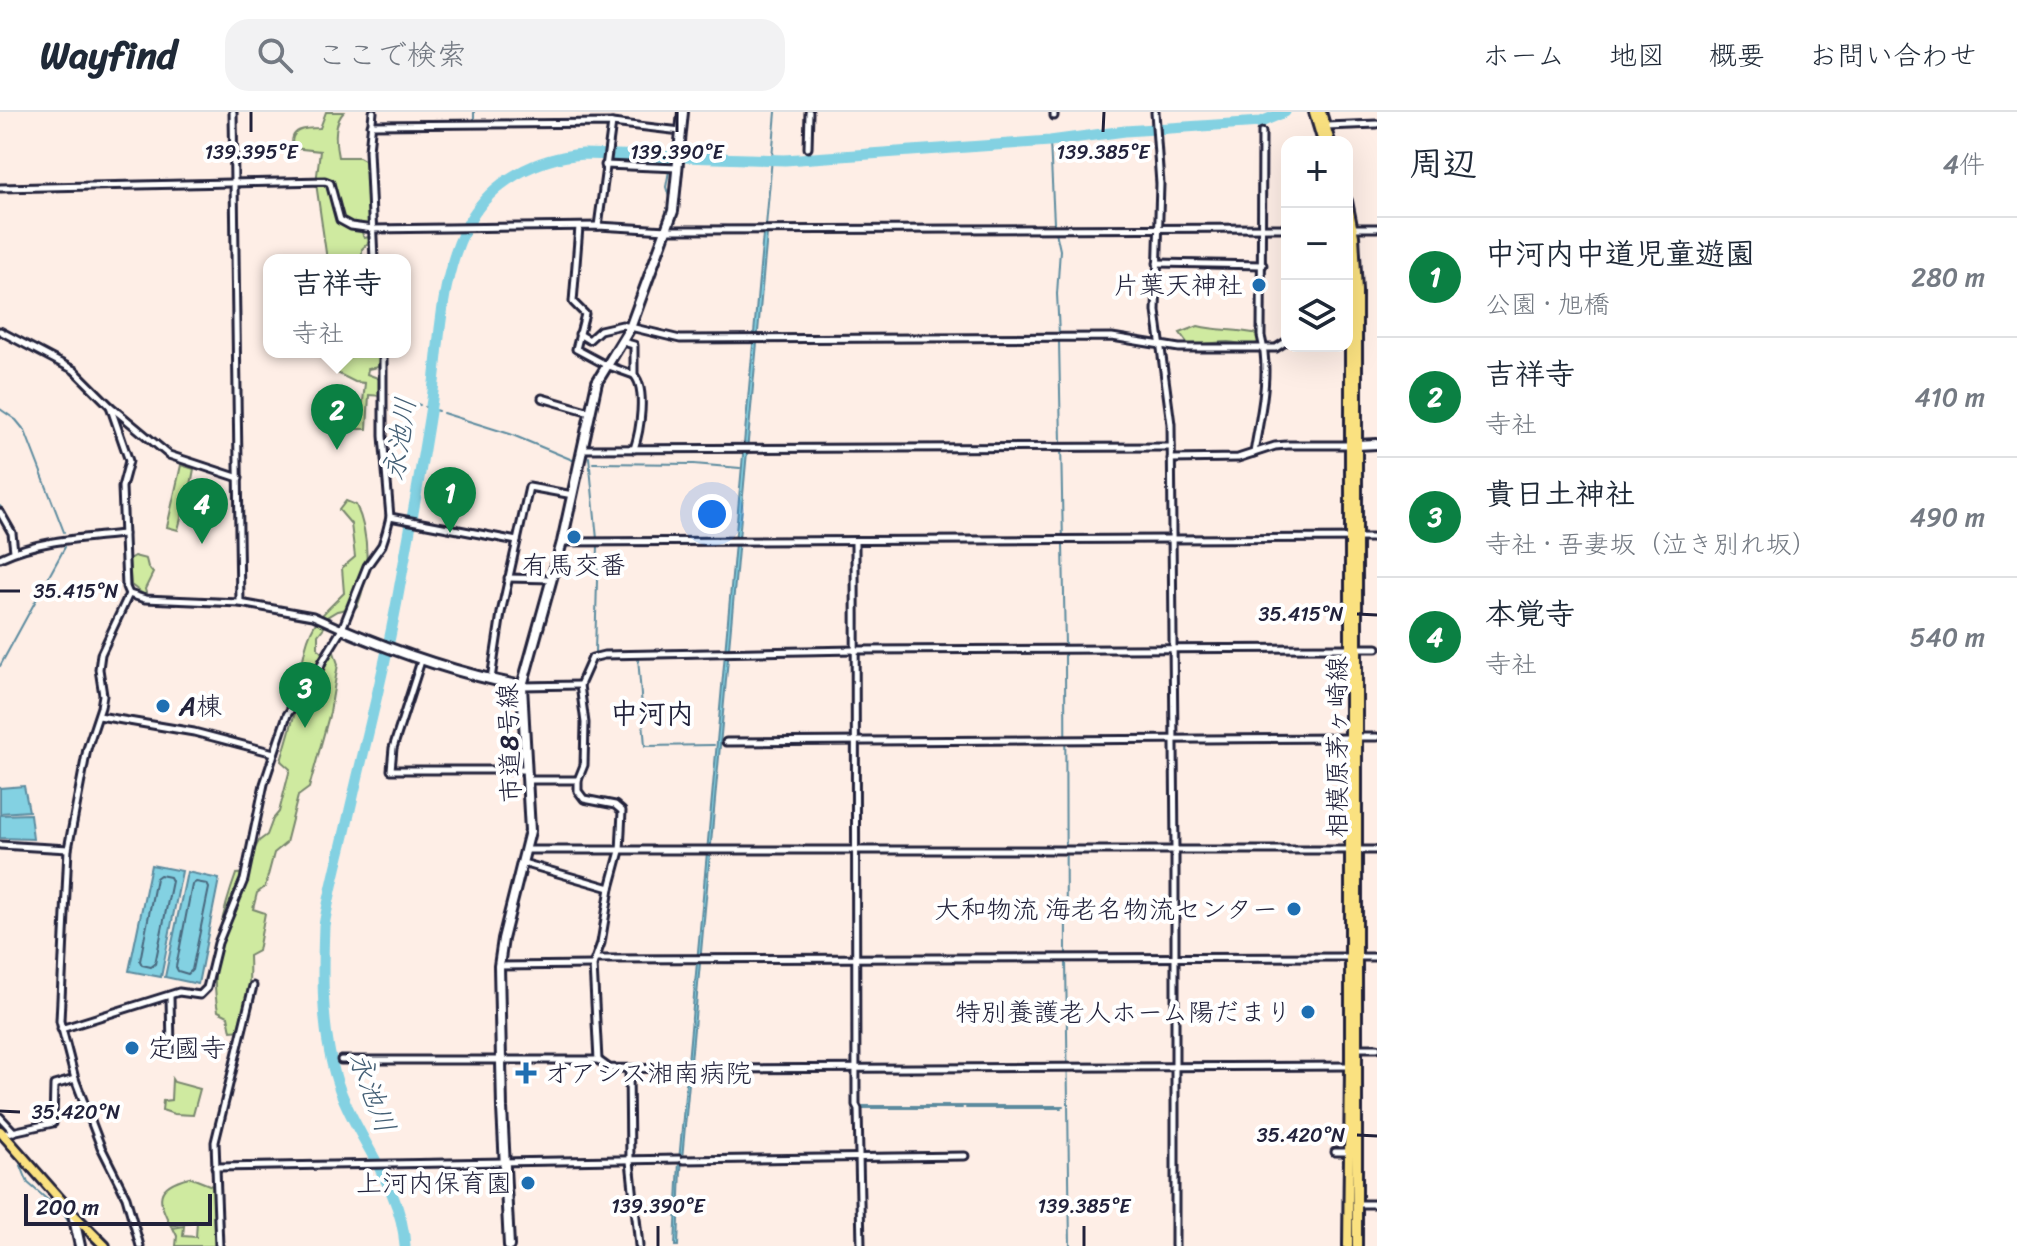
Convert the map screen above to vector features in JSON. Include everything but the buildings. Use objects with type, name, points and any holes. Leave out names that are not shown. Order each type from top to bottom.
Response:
[{"type":"main road","points":[[1314,112],[1321,136]]},
{"type":"main road","points":[[1321,112],[1328,136]]},
{"type":"main road","name":"相模原茅ヶ崎線","points":[[1353,260],[1357,291],[1349,648],[1358,1048],[1357,1246]]},
{"type":"main road","name":"相模原茅ヶ崎線","points":[[1349,352],[1353,445]]},
{"type":"main road","name":"相模原茅ヶ崎線","points":[[1348,1246],[1354,957]]},
{"type":"main road","points":[[1,1133],[105,1246]]},
{"type":"street","points":[[233,112],[240,603]]},
{"type":"street","points":[[373,112],[369,150],[374,254]]},
{"type":"street","points":[[371,125],[612,123],[681,131],[683,112]]},
{"type":"street","points":[[808,148],[809,112]]},
{"type":"street","points":[[1155,112],[1160,184],[1156,311],[1170,403],[1171,447],[1175,1246]]},
{"type":"street","points":[[598,226],[612,123]]},
{"type":"street","points":[[1325,126],[1377,124]]},
{"type":"street","name":"市道8号線","points":[[509,1246],[499,966],[505,926],[523,863],[531,820],[522,686],[562,542],[597,382],[623,342],[663,229],[673,211],[681,131]]},
{"type":"street","points":[[1254,453],[1265,390],[1265,348],[1261,336],[1262,132]]},
{"type":"street","points":[[606,164],[675,167]]},
{"type":"street","points":[[0,188],[325,181],[330,183],[338,216],[344,224],[373,229],[598,226],[766,230],[1281,228]]},
{"type":"street","points":[[579,227],[573,302],[585,314],[576,349],[634,375],[640,381],[638,436],[634,449]]},
{"type":"street","points":[[1353,230],[1377,228]]},
{"type":"street","points":[[1157,263],[1263,265]]},
{"type":"street","points":[[579,334],[589,340],[600,330],[626,327],[680,339],[1112,337],[1179,348],[1276,348],[1281,345]]},
{"type":"street","points":[[0,331],[74,370],[110,406],[169,455],[239,478]]},
{"type":"street","points":[[623,342],[634,345],[634,375]]},
{"type":"street","points":[[61,1029],[179,992],[200,995],[207,988],[218,943],[244,880],[264,784],[287,715],[295,703],[312,689],[322,662],[342,629],[367,566],[382,545],[390,517],[383,436],[383,358]]},
{"type":"street","points":[[542,398],[590,412]]},
{"type":"street","points":[[110,406],[128,457],[122,487],[126,587],[129,594],[101,654],[99,669],[103,695],[87,749],[68,849],[61,1029],[75,1079],[101,1147],[126,1197],[140,1246]]},
{"type":"street","points":[[1171,459],[1238,458],[1275,446],[1377,444]]},
{"type":"street","points":[[582,449],[1171,447]]},
{"type":"street","points":[[491,680],[508,578],[529,487],[573,495]]},
{"type":"street","points":[[0,512],[12,533],[14,551]]},
{"type":"street","points":[[390,517],[517,541]]},
{"type":"street","points":[[0,558],[14,551],[59,541],[124,534]]},
{"type":"street","points":[[562,542],[1377,538]]},
{"type":"street","points":[[855,541],[855,852],[861,1246]]},
{"type":"street","points":[[508,578],[552,579]]},
{"type":"street","points":[[129,594],[145,599],[240,603],[313,616],[394,652],[491,680],[522,686],[580,685]]},
{"type":"street","points":[[598,1060],[594,962],[601,943],[620,851],[621,809],[584,799],[579,793],[578,780],[583,773],[585,746],[585,707],[580,685],[589,663],[598,656],[727,651],[1377,648]]},
{"type":"street","points":[[421,661],[393,748],[391,770],[578,780]]},
{"type":"street","points":[[99,716],[194,732],[274,753]]},
{"type":"street","points":[[726,742],[1377,737]]},
{"type":"street","points":[[0,845],[68,849]]},
{"type":"street","points":[[526,850],[1377,850]]},
{"type":"street","points":[[523,863],[610,888]]},
{"type":"street","points":[[499,966],[700,959],[1377,957]]},
{"type":"street","points":[[219,1246],[215,1167],[217,1131],[253,986]]},
{"type":"street","points":[[170,996],[171,1050]]},
{"type":"street","points":[[1358,1048],[1377,1048]]},
{"type":"street","points":[[341,1060],[598,1060],[605,1066],[629,1069],[1350,1066]]},
{"type":"street","points":[[629,1069],[630,1161],[639,1246]]},
{"type":"street","points":[[1,1133],[15,1133],[53,1123],[54,1085],[75,1079]]},
{"type":"street","points":[[0,1117],[15,1133]]},
{"type":"street","points":[[1335,1152],[1349,1152]]},
{"type":"street","points":[[215,1167],[965,1156]]},
{"type":"street","points":[[1357,1204],[1377,1204]]},
{"type":"street","points":[[73,1214],[80,1246]]},
{"type":"green space","points":[[326,112],[344,112],[336,127],[338,157],[359,157],[368,162],[372,226],[360,227],[364,238],[369,237],[362,254],[326,254],[316,183],[320,151],[293,148],[292,141],[299,130],[320,128]]},
{"type":"green space","points":[[1198,326],[1257,334],[1261,342],[1249,345],[1228,342],[1188,344],[1180,333]]},
{"type":"green space","points":[[332,358],[379,358],[378,367],[368,369],[367,374],[383,380],[383,396],[369,395],[367,429],[348,429],[347,435],[331,434],[331,429],[336,429],[344,412],[362,411],[365,383],[355,382],[335,372]]},
{"type":"green space","points":[[181,465],[194,469],[187,506],[178,530],[167,527]]},
{"type":"green space","points":[[346,501],[356,505],[364,529],[367,556],[361,595],[357,607],[337,611],[327,617],[318,635],[318,648],[323,655],[312,680],[300,691],[300,675],[312,628],[344,593],[342,568],[355,557],[351,524],[339,510]]},
{"type":"green space","points":[[134,556],[146,559],[153,573],[145,589],[147,597],[131,585],[129,559]]},
{"type":"green space","points":[[333,649],[338,664],[330,712],[309,788],[298,796],[286,843],[274,853],[265,887],[257,893],[253,909],[265,913],[258,951],[249,956],[245,1021],[243,1030],[231,1031],[228,1016],[218,1011],[215,977],[218,942],[226,907],[236,874],[247,873],[254,850],[267,835],[279,812],[290,769],[281,761],[296,709],[314,687]]},
{"type":"green space","points":[[172,1079],[200,1089],[193,1115],[162,1110],[163,1101],[171,1100]]},
{"type":"green space","points":[[189,1177],[212,1186],[221,1246],[176,1246],[177,1236],[173,1228],[184,1226],[183,1236],[196,1237],[197,1221],[171,1226],[163,1208],[162,1195],[169,1185]]},
{"type":"water","points":[[763,234],[767,234],[681,1170],[678,1246],[675,1246],[679,1161]]},
{"type":"water","points":[[24,786],[29,811],[0,813],[0,788]]},
{"type":"water","points":[[30,814],[33,839],[0,838],[0,815]]},
{"type":"water","points":[[151,865],[182,871],[161,977],[129,971]]},
{"type":"water","points":[[187,872],[219,879],[198,984],[165,977]]},
{"type":"waterway","points":[[474,112],[474,121]]},
{"type":"waterway","points":[[766,226],[776,112]]},
{"type":"waterway","name":"永池川","points":[[405,1246],[396,1204],[348,1109],[334,1070],[324,1009],[324,926],[392,628],[428,424],[447,286],[459,242],[479,207],[490,194],[517,174],[566,156],[785,160],[1261,122],[1285,112]]},
{"type":"waterway","points":[[1050,141],[1054,223],[1060,250],[1057,294],[1059,334]]},
{"type":"waterway","points":[[662,227],[670,200],[666,187],[669,171]]},
{"type":"waterway","points":[[617,339],[626,324],[660,233]]},
{"type":"waterway","points":[[1059,341],[1065,646]]},
{"type":"waterway","points":[[392,397],[420,405]]},
{"type":"waterway","name":"永池川","points":[[425,407],[438,411]]},
{"type":"waterway","points":[[0,409],[25,431],[64,532]]},
{"type":"waterway","points":[[443,413],[510,434],[575,461]]},
{"type":"waterway","points":[[589,457],[597,539]]},
{"type":"waterway","points":[[593,463],[694,464],[740,468]]},
{"type":"waterway","points":[[0,506],[12,525],[17,546]]},
{"type":"waterway","points":[[595,652],[598,545]]},
{"type":"waterway","points":[[0,666],[65,547]]},
{"type":"waterway","points":[[1065,653],[1066,954]]},
{"type":"waterway","points":[[601,659],[638,657],[645,746],[714,745]]},
{"type":"waterway","points":[[853,857],[853,879]]},
{"type":"waterway","points":[[1066,961],[1070,1246]]},
{"type":"waterway","points":[[860,1106],[1063,1106]]},
{"type":"waterway","points":[[863,1108],[962,1108]]},
{"type":"waterway","points":[[966,1108],[1061,1108]]},
{"type":"waterway","points":[[20,1163],[28,1183],[64,1214],[73,1230]]},
{"type":"place","name":"片葉天神社","points":[[1259,285]]},
{"type":"place","name":"吉祥寺","points":[[337,450]]},
{"type":"place","name":"中河内中道児童遊園","points":[[450,533]]},
{"type":"place","name":"有馬交番","points":[[574,537]]},
{"type":"place","name":"本覚寺","points":[[202,544]]},
{"type":"place","name":"A棟","points":[[163,706]]},
{"type":"place","name":"貴日土神社","points":[[305,728]]},
{"type":"place","name":"大和物流 海老名物流センター","points":[[1294,909]]},
{"type":"place","name":"特別養護老人ホーム陽だまり","points":[[1308,1012]]},
{"type":"place","name":"定國寺","points":[[132,1048]]},
{"type":"place","name":"オアシス湘南病院","points":[[526,1073]]},
{"type":"place","name":"上河内保育園","points":[[528,1183]]},
{"type":"district","name":"中河内","points":[[652,713]]}]
